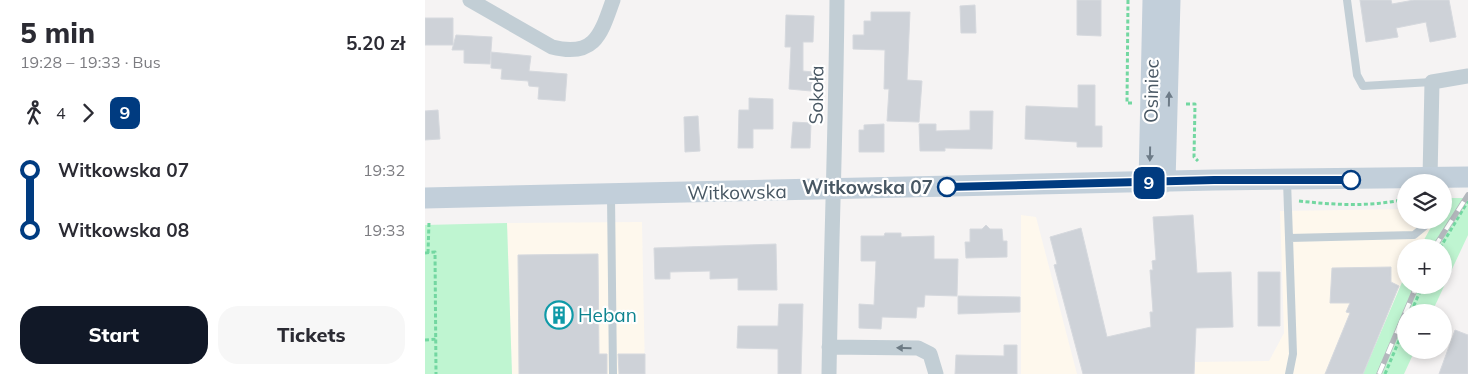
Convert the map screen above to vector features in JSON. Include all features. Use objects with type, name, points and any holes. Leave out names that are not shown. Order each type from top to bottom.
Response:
[{"type":"street","points":[[470,0],[552,47],[563,50],[576,50],[595,40],[601,33],[613,0]]},
{"type":"street","name":"Sokoła","points":[[829,374],[837,0]]},
{"type":"street","name":"Osiniec","points":[[1153,0],[1157,183]]},
{"type":"street","name":"Osiniec","points":[[1157,183],[1170,0]]},
{"type":"street","points":[[1430,174],[1432,82],[1468,76]]},
{"type":"street","name":"Witkowska","points":[[1452,179],[1468,178]]},
{"type":"street","name":"Witkowska","points":[[425,198],[1287,180],[1397,180]]},
{"type":"street","points":[[829,347],[918,348],[929,354],[936,374]]},
{"type":"lane","points":[[1347,0],[1357,75],[1363,86],[1432,82]]},
{"type":"lane","points":[[1287,180],[1293,354],[1289,374]]},
{"type":"lane","points":[[611,194],[613,374]]},
{"type":"lane","points":[[1289,238],[1414,236],[1422,229]]},
{"type":"path","points":[[1445,239],[1468,201]]},
{"type":"path","points":[[429,222],[427,253],[435,252],[436,374]]},
{"type":"path","points":[[425,340],[437,340]]},
{"type":"path","points":[[1385,374],[1397,345]]},
{"type":"shaded area","points":[[1397,209],[1397,229],[1431,229],[1425,239],[1397,239],[1397,293],[1363,374],[1171,374],[1195,373],[1195,362],[1269,361],[1284,333],[1280,211]]},
{"type":"shaded area","points":[[1021,215],[1036,217],[1077,374],[1021,374]]},
{"type":"shaded area","points":[[642,222],[645,374],[512,374],[507,223]]},
{"type":"green space","points":[[1452,198],[1468,198],[1468,235],[1452,269],[1452,239],[1424,239],[1430,229],[1452,229]]},
{"type":"green space","points":[[507,223],[512,374],[425,374],[425,225]]},
{"type":"green space","points":[[1397,294],[1440,294],[1436,304],[1397,304],[1397,359],[1411,359],[1404,374],[1363,374]]},
{"type":"building","points":[[1077,0],[1101,0],[1101,36],[1077,35]]},
{"type":"building","points":[[1360,0],[1391,0],[1392,4],[1414,0],[1449,0],[1456,37],[1430,42],[1426,22],[1396,28],[1398,37],[1366,42]]},
{"type":"building","points":[[975,5],[976,33],[961,33],[960,6]]},
{"type":"building","points":[[871,12],[910,12],[907,80],[922,81],[919,122],[887,121],[889,89],[884,89],[885,50],[853,49],[853,35],[864,35],[864,21],[871,21]]},
{"type":"building","points":[[786,15],[814,16],[813,42],[803,42],[803,71],[813,72],[811,91],[789,89],[791,47],[785,47]]},
{"type":"building","points":[[425,18],[453,18],[453,45],[425,45]]},
{"type":"building","points":[[456,35],[492,37],[490,64],[464,63],[464,50],[452,50]]},
{"type":"building","points":[[491,52],[531,56],[529,71],[567,74],[565,101],[538,99],[539,87],[529,86],[528,81],[501,79],[502,69],[491,68]]},
{"type":"building","points":[[1078,85],[1095,85],[1095,126],[1102,126],[1102,147],[1077,147],[1077,142],[1025,139],[1026,106],[1078,108]]},
{"type":"building","points":[[749,98],[773,99],[773,129],[753,129],[753,148],[738,148],[739,110],[749,110]]},
{"type":"building","points":[[438,110],[440,139],[425,140],[425,111]]},
{"type":"building","points":[[970,111],[993,111],[992,149],[945,148],[945,151],[920,151],[919,124],[936,124],[936,131],[970,130]]},
{"type":"building","points":[[698,116],[700,151],[685,152],[684,117]]},
{"type":"building","points":[[793,122],[811,123],[810,148],[791,148]]},
{"type":"building","points":[[884,124],[884,152],[859,152],[859,130],[864,130],[864,125]]},
{"type":"building","points":[[1193,215],[1197,273],[1231,272],[1233,327],[1196,328],[1194,374],[1083,374],[1054,265],[1057,264],[1050,237],[1081,228],[1107,337],[1151,327],[1150,312],[1153,312],[1150,270],[1153,270],[1152,261],[1156,260],[1153,217]]},
{"type":"building","points":[[986,225],[990,229],[1002,229],[1003,241],[1007,241],[1007,257],[966,258],[965,242],[970,242],[970,229],[982,229]]},
{"type":"building","points":[[885,233],[901,233],[901,237],[934,236],[934,259],[958,259],[957,296],[925,295],[924,307],[917,307],[916,318],[882,317],[881,329],[859,328],[859,304],[874,305],[876,261],[861,261],[861,236],[884,236]]},
{"type":"building","points":[[776,244],[777,290],[738,290],[738,278],[710,279],[710,271],[670,272],[670,279],[655,279],[654,248]]},
{"type":"building","name":"Heban","points":[[598,254],[599,354],[607,354],[607,374],[519,374],[518,255]]},
{"type":"building","points":[[1391,267],[1391,282],[1397,285],[1397,291],[1363,374],[1325,374],[1350,313],[1346,312],[1350,303],[1330,303],[1332,268]]},
{"type":"building","points":[[1258,272],[1280,272],[1280,326],[1258,326]]},
{"type":"building","points":[[958,296],[1020,297],[1020,312],[958,314]]},
{"type":"building","points":[[779,304],[803,304],[801,374],[778,374],[778,349],[737,348],[738,326],[778,326]]},
{"type":"building","points":[[1455,330],[1468,335],[1468,374],[1439,374],[1444,359],[1452,359],[1452,338]]},
{"type":"building","points":[[1004,345],[1017,345],[1017,374],[955,374],[956,355],[1004,356]]},
{"type":"building","points":[[618,354],[645,354],[645,374],[619,374]]},
{"type":"railway","points":[[1440,239],[1468,195]]},
{"type":"railway","points":[[1379,374],[1413,294]]},
{"type":"bus line","name":"9","points":[[947,187],[1214,180],[1351,180]]},
{"type":"place","name":"Witkowska 07","points":[[947,187]]},
{"type":"place","name":"Heban","points":[[559,315]]}]
